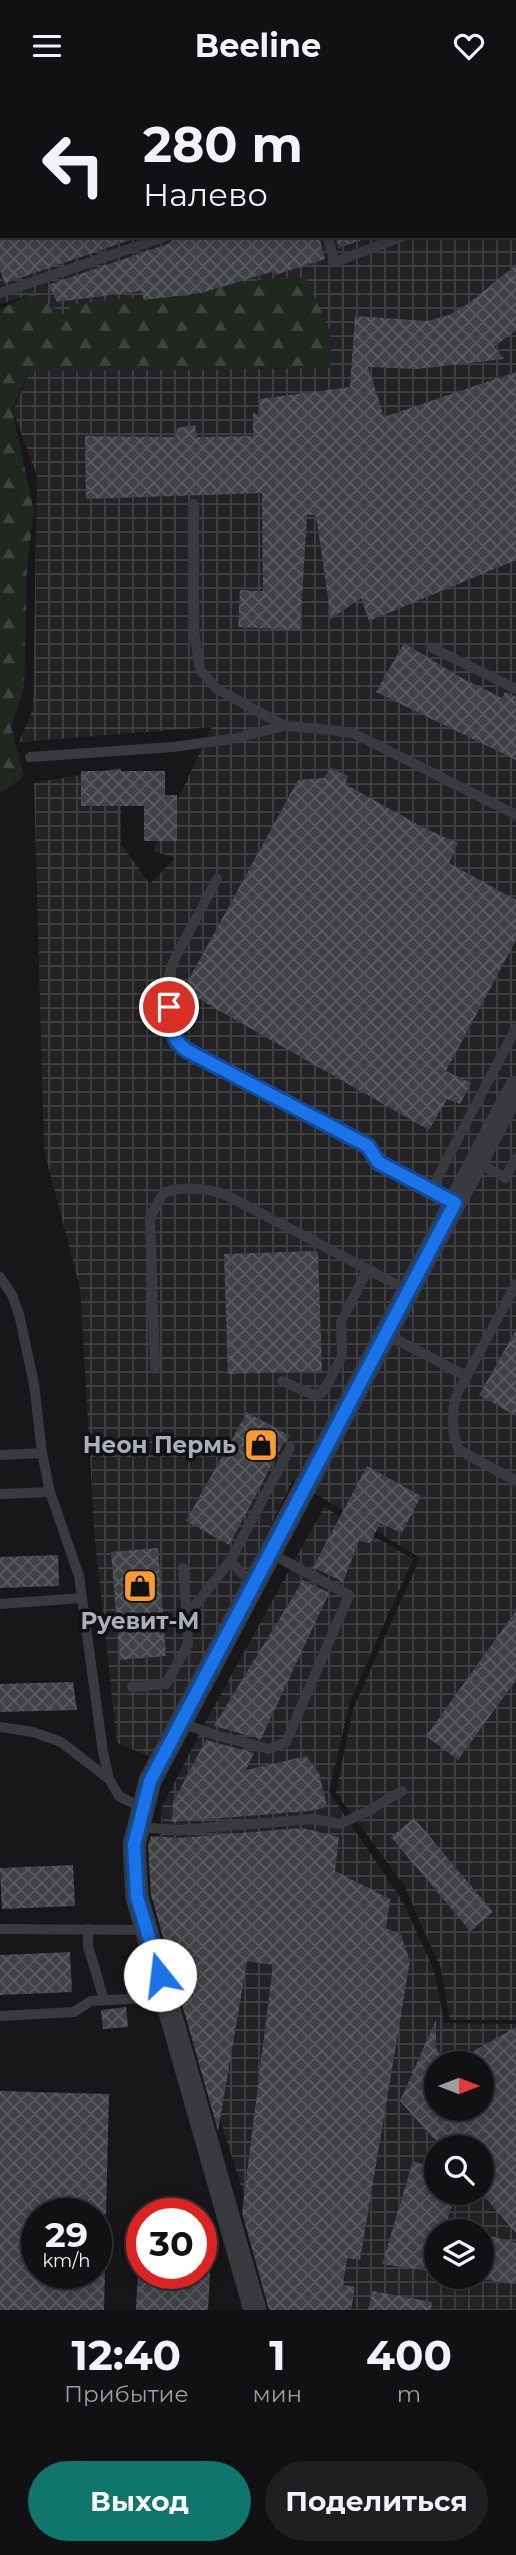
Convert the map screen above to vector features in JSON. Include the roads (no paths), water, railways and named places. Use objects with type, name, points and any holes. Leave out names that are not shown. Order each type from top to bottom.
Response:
[{"type":"street","points":[[255,2310],[137,1897],[134,1845],[150,1781],[477,1162],[509,1116],[516,1087]]},
{"type":"lane","points":[[0,293],[161,238]]},
{"type":"lane","points":[[328,238],[335,262],[399,238]]},
{"type":"lane","points":[[194,505],[194,631],[200,670],[217,689],[285,726]]},
{"type":"lane","points":[[431,647],[516,689]]},
{"type":"lane","points":[[30,757],[173,747],[231,739],[285,726],[353,733],[516,815]]},
{"type":"lane","points":[[217,879],[175,958],[169,975],[170,1021],[177,1044],[368,1146],[378,1162],[455,1203]]},
{"type":"lane","points":[[430,1190],[516,1028]]},
{"type":"lane","points":[[477,1162],[505,1178],[516,1158]]},
{"type":"lane","points":[[155,1367],[150,1217],[164,1192],[199,1189],[226,1195],[409,1291]]},
{"type":"lane","points":[[282,1381],[313,1395],[320,1394],[325,1388],[342,1356],[341,1322],[368,1269]]},
{"type":"lane","points":[[0,1277],[12,1295],[19,1314],[34,1384],[42,1453],[50,1492],[79,1576],[103,1752],[110,1779],[119,1796],[140,1817],[178,1830],[313,1819],[340,1824],[402,1791]]},
{"type":"lane","points":[[516,1284],[454,1401],[456,1444],[459,1450],[516,1481]]},
{"type":"lane","points":[[386,1334],[466,1376]]},
{"type":"lane","points":[[187,1616],[230,1561],[290,1448]]},
{"type":"lane","points":[[0,1455],[42,1453]]},
{"type":"lane","points":[[0,1494],[50,1492]]},
{"type":"lane","points":[[181,1723],[269,1749],[286,1742],[349,1595],[270,1553]]},
{"type":"lane","points":[[230,1561],[254,1584]]},
{"type":"lane","points":[[132,1687],[166,1684],[188,1644],[183,1568]]},
{"type":"lane","points":[[0,1604],[82,1598]]},
{"type":"lane","points":[[0,1727],[33,1732],[61,1742],[110,1779]]},
{"type":"lane","points":[[0,1929],[147,1930]]},
{"type":"lane","points":[[89,1929],[88,1946],[104,2000]]},
{"type":"lane","points":[[0,2016],[74,2012],[91,2001],[166,1997]]},
{"type":"place","name":"Неон Пермь","points":[[261,1445]]},
{"type":"place","name":"Руевит-М","points":[[140,1586]]}]
